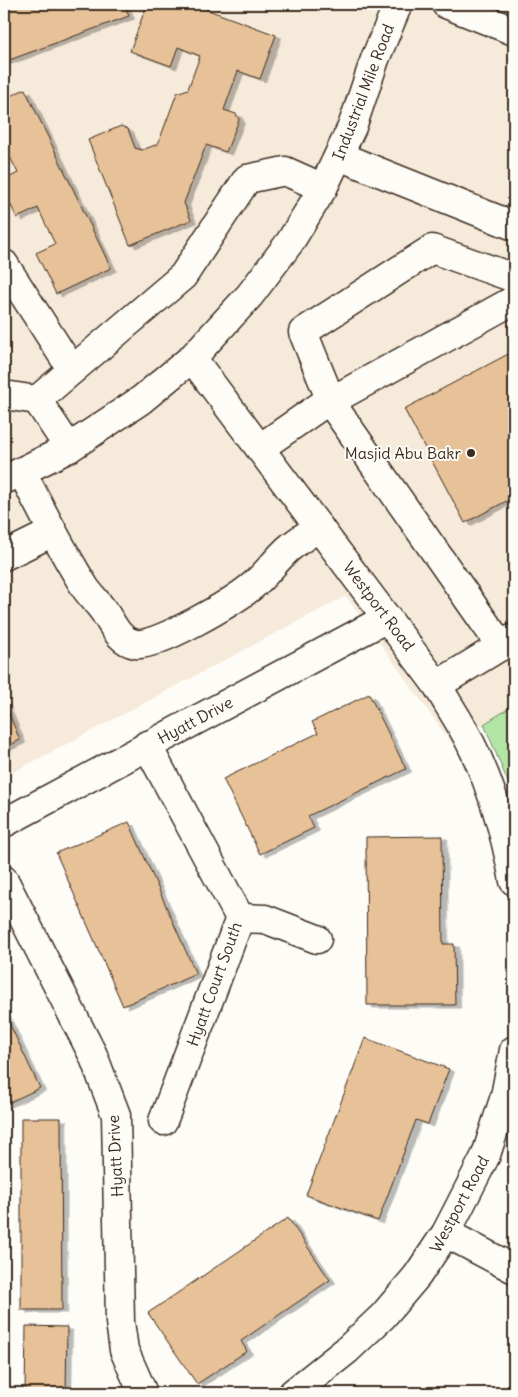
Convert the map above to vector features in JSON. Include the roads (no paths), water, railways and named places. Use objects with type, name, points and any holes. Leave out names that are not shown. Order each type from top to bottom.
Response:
[{"type":"street","name":"Industrial Mile Road","points":[[13,476],[69,448],[141,400],[192,358],[250,294],[290,242],[323,188],[359,111],[375,59],[398,4]]},
{"type":"street","points":[[446,4],[514,31]]},
{"type":"street","points":[[339,156],[514,226]]},
{"type":"street","points":[[37,400],[182,276],[247,179],[285,171],[323,188]]},
{"type":"street","points":[[437,685],[508,642],[331,402],[303,332],[432,249],[514,278]]},
{"type":"street","points":[[4,264],[72,370]]},
{"type":"street","points":[[260,448],[329,400],[331,402],[514,300]]},
{"type":"street","name":"Westport Road","points":[[192,358],[437,685],[469,739],[491,793],[506,838],[514,881]]},
{"type":"street","points":[[4,395],[37,400],[69,448]]},
{"type":"street","points":[[13,476],[53,532],[88,591],[117,632],[126,640],[137,644],[151,642],[181,629],[241,595],[290,548],[319,527]]},
{"type":"street","points":[[4,556],[53,532]]},
{"type":"street","name":"Hyatt Drive","points":[[4,823],[387,618]]},
{"type":"street","name":"Hyatt Court South","points":[[147,745],[240,918],[163,1121]]},
{"type":"street","name":"Hyatt Drive","points":[[4,880],[93,1056],[116,1115],[120,1322],[124,1350],[143,1393]]},
{"type":"street","points":[[240,918],[265,919],[317,939]]},
{"type":"street","name":"Westport Road","points":[[293,1393],[347,1350],[383,1316],[418,1276],[446,1233],[486,1155],[505,1096],[514,1050]]},
{"type":"street","points":[[446,1233],[514,1269]]},
{"type":"place","name":"Masjid Abu Bakr","points":[[471,453]]}]
